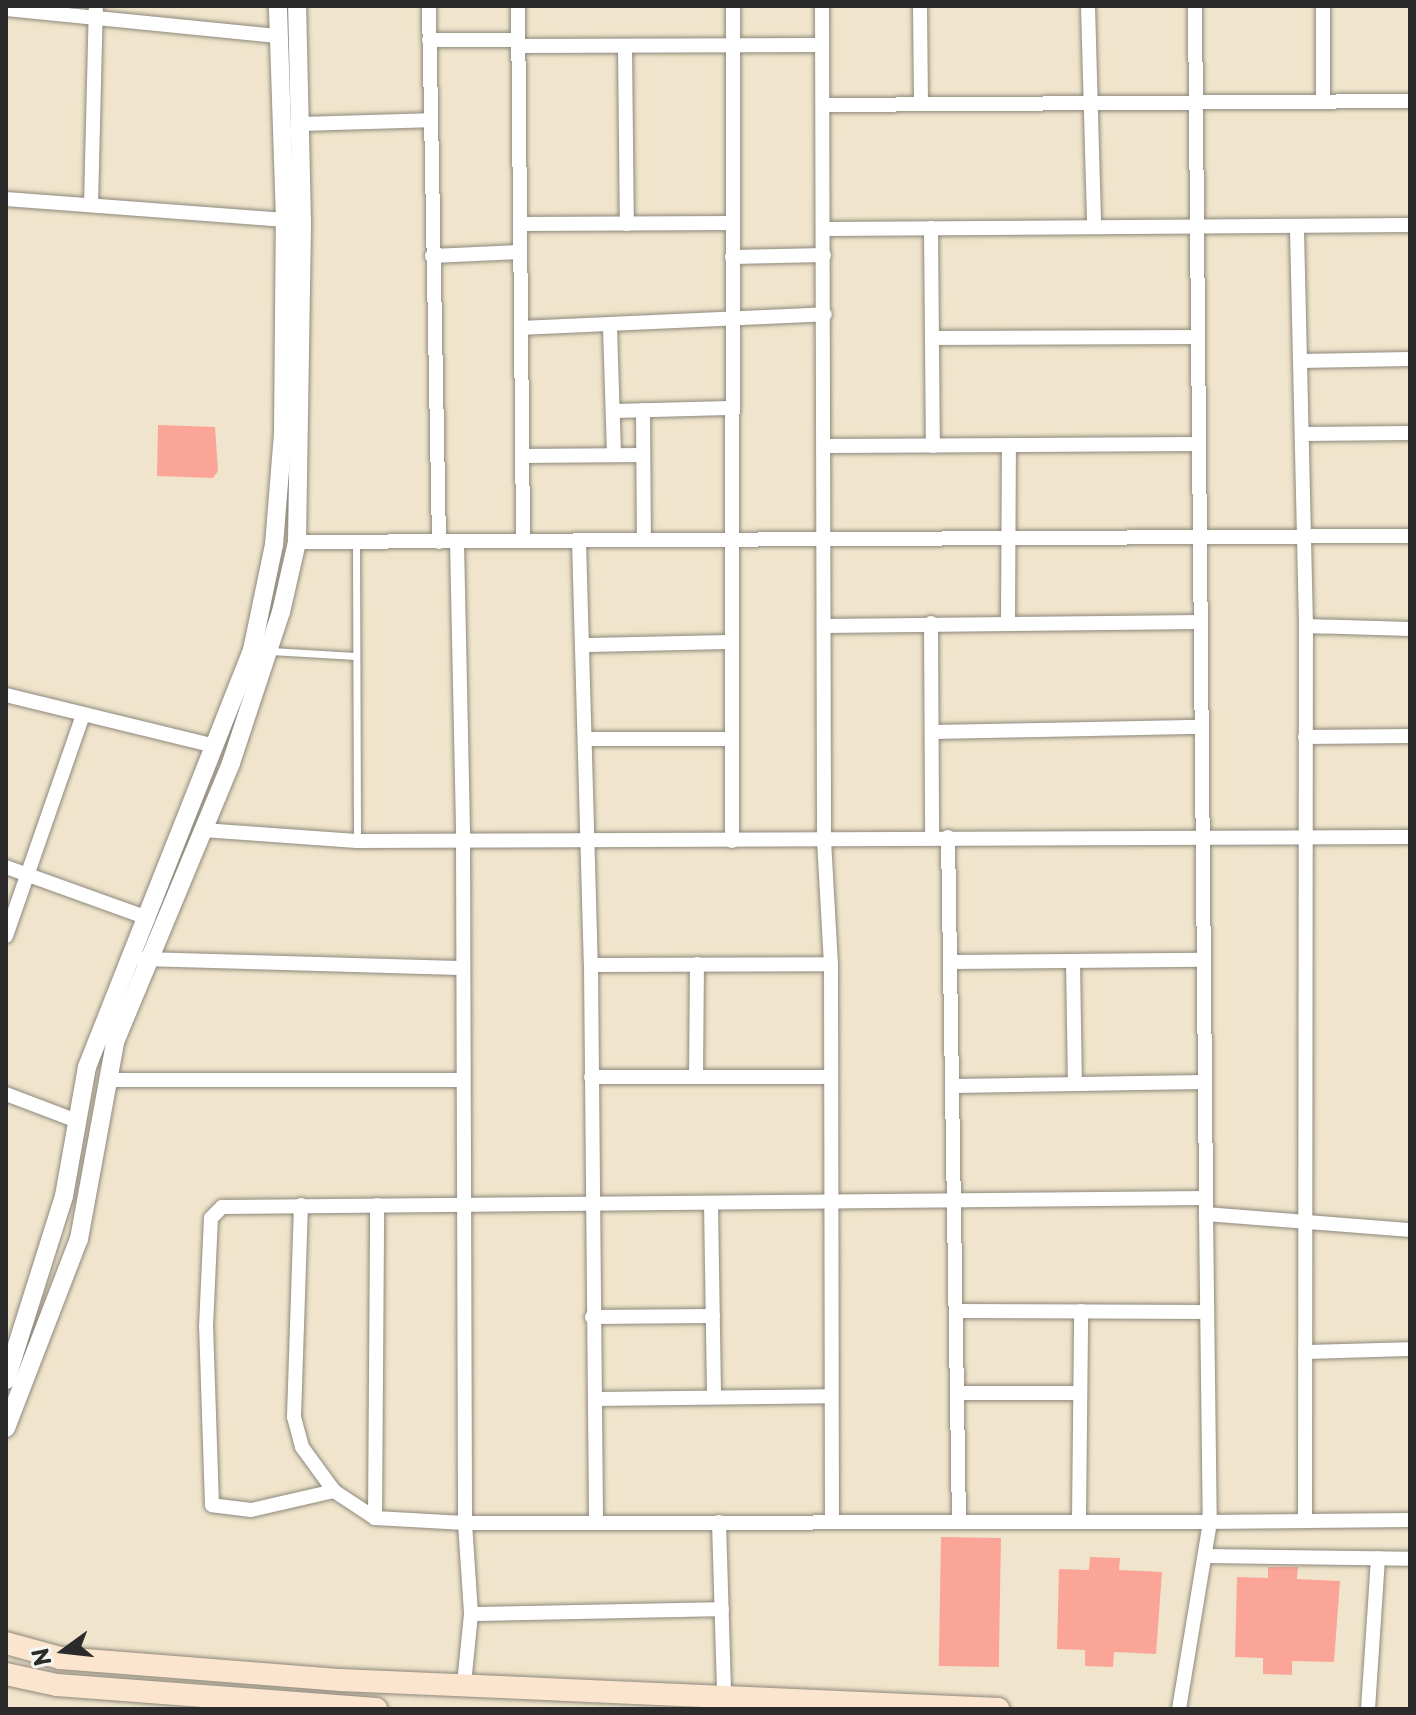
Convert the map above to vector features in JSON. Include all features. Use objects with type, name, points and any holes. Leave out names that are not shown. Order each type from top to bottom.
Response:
[{"type":"main road","points":[[6,1643],[60,1658],[464,1684],[998,1709]]},
{"type":"main road","points":[[6,1674],[72,1686],[376,1709]]},
{"type":"street","points":[[6,1380],[39,1289],[64,1196],[87,1067],[252,650],[274,545],[283,433],[285,220],[278,6]]},
{"type":"street","points":[[6,1428],[79,1239],[115,1042],[203,830],[268,651],[297,542],[297,6]]},
{"type":"street","points":[[429,6],[439,542]]},
{"type":"street","points":[[518,6],[523,541]]},
{"type":"street","points":[[732,841],[733,6]]},
{"type":"street","points":[[822,6],[827,539],[824,840],[831,964],[828,1077],[832,1522]]},
{"type":"street","points":[[920,6],[921,104]]},
{"type":"street","points":[[1088,6],[1094,227]]},
{"type":"street","points":[[1179,1709],[1210,1522],[1195,6]]},
{"type":"street","points":[[1323,6],[1323,102]]},
{"type":"street","points":[[6,9],[96,13],[278,36]]},
{"type":"street","points":[[91,205],[96,13]]},
{"type":"street","points":[[429,40],[625,46],[822,45]]},
{"type":"street","points":[[625,46],[627,224]]},
{"type":"street","points":[[823,105],[1410,101]]},
{"type":"street","points":[[299,124],[430,120]]},
{"type":"street","points":[[6,199],[285,220]]},
{"type":"street","points":[[520,224],[733,223]]},
{"type":"street","points":[[824,229],[1410,225]]},
{"type":"street","points":[[1297,226],[1306,626],[1305,1521]]},
{"type":"street","points":[[931,228],[933,446]]},
{"type":"street","points":[[432,256],[520,252]]},
{"type":"street","points":[[732,257],[824,255]]},
{"type":"street","points":[[521,328],[731,322],[825,314]]},
{"type":"street","points":[[610,327],[614,455]]},
{"type":"street","points":[[932,338],[1198,337]]},
{"type":"street","points":[[1300,361],[1410,359]]},
{"type":"street","points":[[613,411],[731,408]]},
{"type":"street","points":[[643,410],[644,540]]},
{"type":"street","points":[[1302,434],[1410,433]]},
{"type":"street","points":[[826,446],[1199,444]]},
{"type":"street","points":[[1008,623],[1009,445]]},
{"type":"street","points":[[522,456],[643,455]]},
{"type":"street","points":[[297,542],[356,545],[523,541],[1410,536]]},
{"type":"street","points":[[579,541],[585,645],[591,965],[596,1521]]},
{"type":"street","points":[[457,542],[463,838],[461,1206],[465,1523],[471,1614],[464,1684]]},
{"type":"street","points":[[824,626],[1201,622]]},
{"type":"street","points":[[931,623],[932,838]]},
{"type":"street","points":[[1306,626],[1410,629]]},
{"type":"street","points":[[585,645],[732,642]]},
{"type":"street","points":[[6,695],[215,746]]},
{"type":"street","points":[[6,936],[83,715]]},
{"type":"street","points":[[932,732],[1202,727]]},
{"type":"street","points":[[1305,737],[1410,736]]},
{"type":"street","points":[[587,739],[732,739]]},
{"type":"street","points":[[203,830],[357,841],[463,838],[732,841],[948,837],[1203,840],[1410,837]]},
{"type":"street","points":[[948,837],[959,1522]]},
{"type":"street","points":[[6,867],[148,918]]},
{"type":"street","points":[[131,958],[461,968]]},
{"type":"street","points":[[952,962],[1204,960]]},
{"type":"street","points":[[1073,961],[1075,1084]]},
{"type":"street","points":[[696,1077],[697,964]]},
{"type":"street","points":[[591,965],[831,964]]},
{"type":"street","points":[[591,1077],[828,1077]]},
{"type":"street","points":[[109,1080],[462,1080]]},
{"type":"street","points":[[954,1086],[1205,1082]]},
{"type":"street","points":[[6,1094],[77,1121]]},
{"type":"street","points":[[334,1491],[251,1510],[212,1505],[205,1396],[211,1218],[222,1207],[1206,1198]]},
{"type":"street","points":[[711,1203],[714,1397]]},
{"type":"street","points":[[301,1205],[294,1417],[308,1460],[334,1491],[375,1518],[465,1523],[1410,1520]]},
{"type":"street","points":[[375,1518],[377,1205]]},
{"type":"street","points":[[1206,1214],[1410,1230]]},
{"type":"street","points":[[956,1311],[1207,1312]]},
{"type":"street","points":[[1079,1519],[1081,1311]]},
{"type":"street","points":[[592,1317],[713,1316]]},
{"type":"street","points":[[1305,1352],[1410,1349]]},
{"type":"street","points":[[957,1393],[1080,1393]]},
{"type":"street","points":[[595,1399],[830,1396]]},
{"type":"street","points":[[719,1522],[724,1694]]},
{"type":"street","points":[[1205,1556],[1410,1559]]},
{"type":"street","points":[[1368,1709],[1378,1558]]},
{"type":"street","points":[[471,1614],[722,1609]]},
{"type":"lane","points":[[356,545],[357,841]]},
{"type":"lane","points":[[268,651],[356,656]]},
{"type":"building","points":[[158,425],[215,427],[218,471],[213,478],[157,476]]},
{"type":"building","points":[[941,1537],[1001,1538],[999,1667],[939,1666]]},
{"type":"building","points":[[1090,1557],[1120,1558],[1119,1570],[1162,1572],[1156,1654],[1114,1652],[1113,1667],[1085,1666],[1085,1650],[1057,1649],[1059,1569],[1089,1570]]},
{"type":"building","points":[[1268,1567],[1298,1567],[1297,1579],[1340,1581],[1334,1662],[1292,1661],[1292,1675],[1263,1674],[1263,1658],[1235,1657],[1237,1577],[1268,1578]]}]
